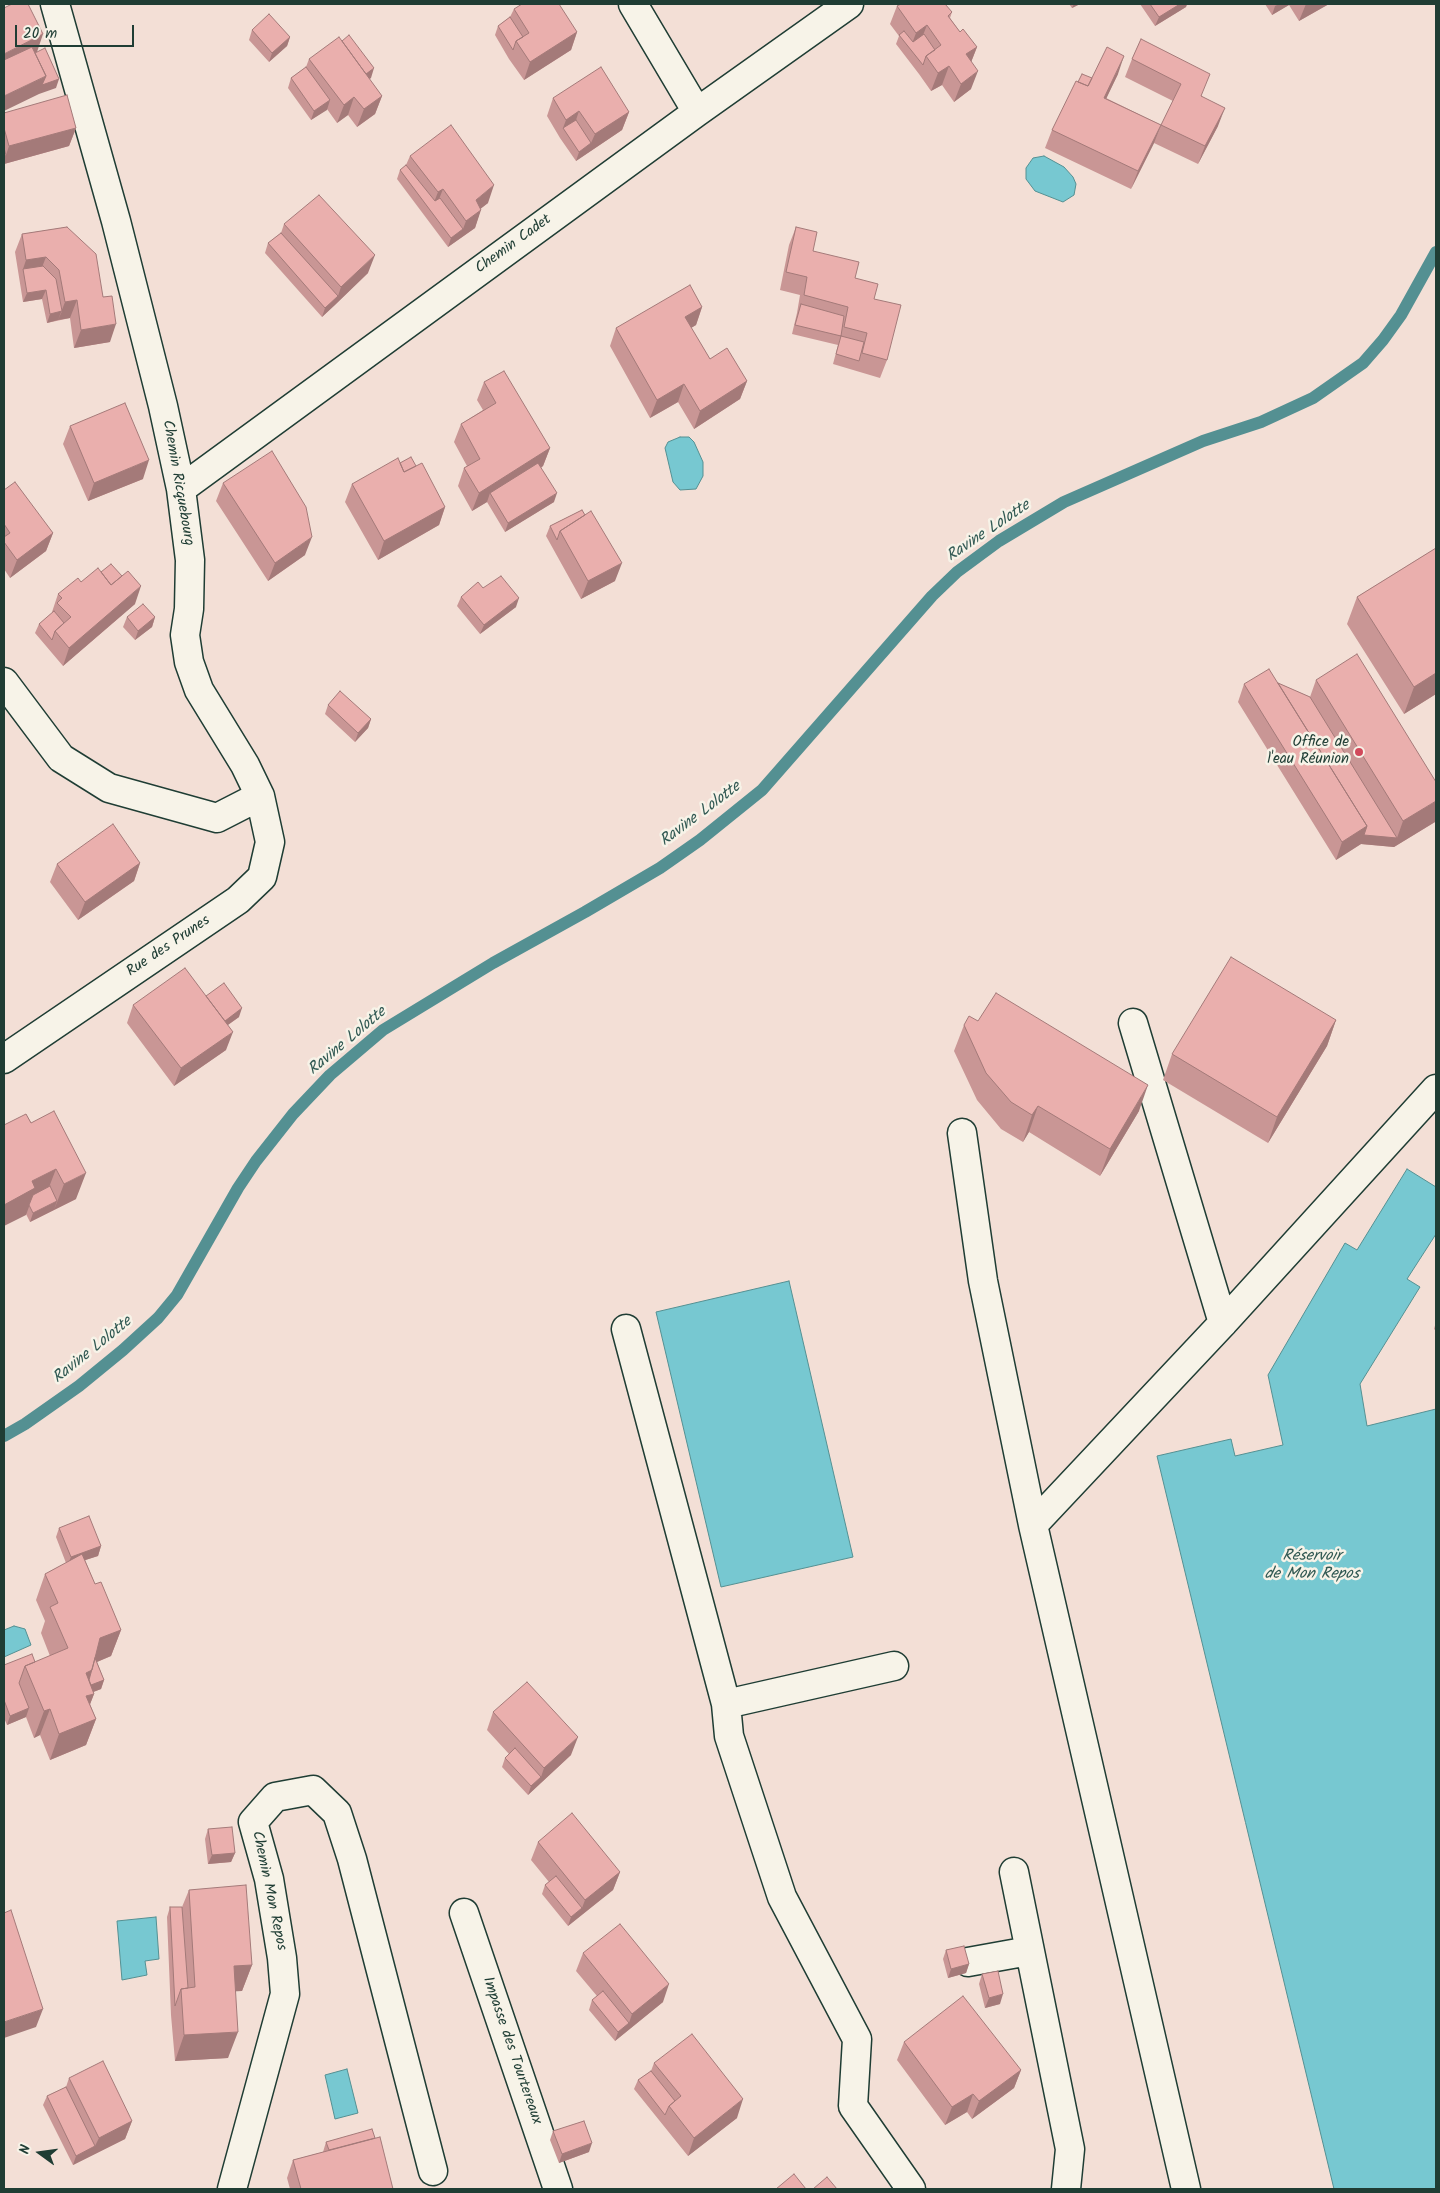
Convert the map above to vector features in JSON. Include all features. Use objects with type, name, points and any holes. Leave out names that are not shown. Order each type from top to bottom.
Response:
[{"type":"street","name":"Chemin Ricquebourg","points":[[55,4],[116,221],[163,406],[181,489],[190,560],[189,609],[185,635],[189,662],[199,690],[246,765],[260,796]]},
{"type":"street","points":[[633,4],[697,112]]},
{"type":"street","name":"Chemin Cadet","points":[[181,489],[697,112],[849,4]]},
{"type":"street","points":[[4,682],[61,758],[109,788],[217,818],[260,796]]},
{"type":"street","name":"Rue des Prunes","points":[[4,1059],[238,900],[262,877],[270,842],[260,796]]},
{"type":"street","points":[[1133,1024],[1223,1323]]},
{"type":"street","points":[[1033,1525],[1223,1323],[1436,1090]]},
{"type":"street","points":[[962,1133],[984,1281],[1033,1525],[1186,2189]]},
{"type":"street","points":[[626,1329],[726,1704],[729,1736],[782,1897],[857,2040],[853,2106],[912,2189]]},
{"type":"street","points":[[726,1704],[894,1666]]},
{"type":"street","name":"Chemin Mon Repos","points":[[232,2189],[285,1994],[282,1958],[269,1879],[253,1822],[275,1796],[313,1790],[337,1813],[352,1859],[433,2171]]},
{"type":"street","points":[[1014,1872],[1070,2149],[1066,2189]]},
{"type":"street","name":"Impasse des Tourtereaux","points":[[464,1913],[558,2189]]},
{"type":"street","points":[[968,1962],[1030,1951]]},
{"type":"water","points":[[1044,156],[1064,167],[1073,177],[1076,184],[1074,195],[1063,202],[1035,191],[1026,179],[1026,168],[1033,158]]},
{"type":"water","points":[[680,437],[689,437],[694,442],[703,462],[703,476],[696,489],[680,490],[673,482],[665,448],[668,442]]},
{"type":"water","name":"Réservoir de Mon Repos","points":[[1407,1169],[1436,1187],[1436,1234],[1407,1279],[1420,1287],[1360,1384],[1367,1426],[1436,1409],[1436,2189],[1334,2189],[1157,1456],[1231,1439],[1235,1456],[1283,1445],[1268,1375],[1345,1243],[1357,1250]]},
{"type":"water","points":[[789,1281],[853,1557],[721,1587],[656,1312]]},
{"type":"water","points":[[14,1626],[25,1629],[31,1645],[4,1657],[4,1630]]},
{"type":"water","points":[[156,1917],[159,1959],[145,1961],[147,1975],[122,1980],[117,1921]]},
{"type":"water","points":[[347,2069],[358,2113],[335,2119],[325,2075]]},
{"type":"building","points":[[12,4],[28,4],[43,34],[4,54],[4,8]]},
{"type":"building","points":[[522,4],[559,4],[577,32],[530,62],[516,41],[529,33],[514,9]]},
{"type":"building","points":[[901,4],[945,4],[952,12],[948,16],[960,32],[963,29],[977,47],[966,54],[978,71],[961,84],[949,66],[938,73],[926,56],[941,45],[927,25],[916,33],[897,6]]},
{"type":"building","points":[[1150,4],[1180,4],[1159,17]]},
{"type":"building","points":[[269,14],[290,37],[272,53],[252,30]]},
{"type":"building","points":[[510,17],[523,37],[516,41],[513,50],[498,26]]},
{"type":"building","points":[[904,31],[913,42],[924,34],[935,50],[926,56],[923,65],[899,35]]},
{"type":"building","points":[[349,35],[374,68],[366,74],[342,41]]},
{"type":"building","points":[[339,37],[382,96],[364,109],[354,97],[344,105],[309,59]]},
{"type":"building","points":[[1141,39],[1210,74],[1201,96],[1225,108],[1205,146],[1161,125],[1181,84],[1132,59]]},
{"type":"building","points":[[32,47],[46,76],[4,96],[4,60]]},
{"type":"building","points":[[1107,47],[1124,56],[1104,98],[1161,125],[1138,171],[1052,130],[1076,81],[1088,86]]},
{"type":"building","points":[[45,48],[59,79],[42,85],[46,76],[35,53]]},
{"type":"building","points":[[306,67],[330,100],[314,111],[291,78]]},
{"type":"building","points":[[601,67],[629,112],[595,134],[579,111],[566,120],[553,98]]},
{"type":"building","points":[[1082,74],[1092,78],[1088,86],[1078,82]]},
{"type":"building","points":[[67,95],[76,128],[9,146],[4,128],[4,113]]},
{"type":"building","points":[[576,120],[591,143],[579,152],[563,128]]},
{"type":"building","points":[[451,125],[494,185],[476,200],[481,210],[466,221],[443,189],[438,192],[410,156]]},
{"type":"building","points":[[406,165],[435,201],[440,198],[463,229],[451,238],[400,170]]},
{"type":"building","points":[[319,195],[375,255],[341,287],[284,224]]},
{"type":"building","points":[[67,227],[96,254],[103,297],[112,296],[116,324],[81,330],[77,300],[65,302],[59,270],[46,257],[26,260],[22,234]]},
{"type":"building","points":[[796,227],[817,232],[813,251],[859,262],[855,278],[878,284],[874,299],[901,305],[887,360],[862,353],[867,333],[844,327],[848,307],[804,295],[807,277],[786,272]]},
{"type":"building","points":[[281,233],[338,296],[325,308],[268,243]]},
{"type":"building","points":[[43,266],[56,279],[62,311],[50,314],[46,290],[27,293],[23,269]]},
{"type":"building","points":[[690,285],[702,307],[685,317],[710,359],[727,348],[747,381],[700,411],[684,384],[657,400],[616,328]]},
{"type":"building","points":[[801,304],[844,316],[841,336],[795,325]]},
{"type":"building","points":[[841,336],[864,342],[859,361],[836,354]]},
{"type":"building","points":[[504,371],[550,448],[479,493],[464,468],[480,459],[461,424],[496,403],[484,382]]},
{"type":"building","points":[[125,403],[149,460],[94,483],[70,426]]},
{"type":"building","points":[[272,451],[306,507],[312,537],[275,563],[223,483]]},
{"type":"building","points":[[411,457],[416,466],[404,472],[400,463]]},
{"type":"building","points":[[398,458],[404,472],[422,463],[445,507],[384,541],[352,484]]},
{"type":"building","points":[[538,463],[557,493],[508,523],[490,493]]},
{"type":"building","points":[[15,482],[53,533],[17,560],[4,542],[4,537],[10,533],[4,524],[4,490]]},
{"type":"building","points":[[582,510],[585,515],[560,531],[557,540],[550,526]]},
{"type":"building","points":[[591,511],[622,563],[588,581],[560,531]]},
{"type":"building","points":[[1436,548],[1436,673],[1414,687],[1357,597]]},
{"type":"building","points":[[111,564],[122,576],[111,585],[101,572]]},
{"type":"building","points":[[98,568],[111,585],[128,571],[141,586],[69,648],[55,631],[71,617],[57,603],[62,598],[58,594],[78,578],[81,582]]},
{"type":"building","points":[[501,576],[519,598],[484,625],[461,597],[478,582],[483,588]]},
{"type":"building","points":[[143,604],[155,617],[138,631],[127,617]]},
{"type":"building","points":[[54,611],[64,623],[55,631],[52,640],[39,624]]},
{"type":"building","points":[[1357,654],[1436,782],[1436,801],[1403,821],[1316,680]]},
{"type":"building","points":[[1269,669],[1367,826],[1342,842],[1244,684]]},
{"type":"building","points":[[1278,683],[1310,697],[1397,838],[1364,835],[1367,826]]},
{"type":"building","points":[[340,691],[371,719],[358,733],[328,705]]},
{"type":"building","points":[[113,824],[140,863],[85,902],[57,864]]},
{"type":"building","points":[[1231,957],[1336,1020],[1277,1117],[1172,1054]]},
{"type":"building","points":[[185,968],[233,1032],[181,1068],[133,1005]]},
{"type":"building","points":[[224,983],[242,1008],[225,1021],[206,996]]},
{"type":"building","points":[[996,993],[1148,1085],[1110,1149],[1038,1106],[1032,1115],[1011,1102],[986,1073],[964,1025],[969,1016],[978,1021]]},
{"type":"building","points":[[54,1111],[86,1173],[64,1184],[56,1169],[32,1181],[35,1188],[4,1205],[4,1125],[26,1114],[31,1123]]},
{"type":"building","points":[[50,1186],[57,1201],[33,1213],[29,1205],[33,1195]]},
{"type":"building","points":[[89,1516],[101,1546],[71,1557],[59,1528]]},
{"type":"building","points":[[82,1554],[95,1584],[101,1582],[121,1630],[100,1638],[92,1670],[86,1673],[94,1694],[86,1696],[96,1719],[59,1734],[50,1709],[44,1711],[25,1666],[68,1648],[50,1607],[58,1603],[45,1574]]},
{"type":"building","points":[[32,1654],[35,1662],[25,1666],[19,1683],[29,1708],[10,1716],[4,1700],[4,1665]]},
{"type":"building","points":[[95,1658],[104,1680],[91,1685],[89,1680]]},
{"type":"building","points":[[527,1682],[578,1737],[544,1768],[493,1712]]},
{"type":"building","points":[[515,1748],[541,1777],[531,1786],[505,1758]]},
{"type":"building","points":[[572,1813],[620,1872],[585,1900],[538,1842]]},
{"type":"building","points":[[232,1827],[235,1853],[212,1855],[208,1829]]},
{"type":"building","points":[[556,1876],[582,1908],[571,1917],[545,1885]]},
{"type":"building","points":[[246,1885],[252,1965],[234,1966],[238,2032],[184,2035],[181,1989],[195,1987],[189,1890]]},
{"type":"building","points":[[170,1907],[182,1907],[188,1988],[181,1989],[175,2006]]},
{"type":"building","points":[[11,1910],[43,2009],[4,2022],[4,1913]]},
{"type":"building","points":[[620,1924],[669,1984],[632,2014],[583,1953]]},
{"type":"building","points":[[964,1946],[969,1964],[951,1969],[946,1950]]},
{"type":"building","points":[[998,1971],[1003,1994],[989,1998],[982,1974]]},
{"type":"building","points":[[603,1991],[629,2023],[618,2032],[592,2000]]},
{"type":"building","points":[[963,1996],[1021,2070],[979,2101],[973,2094],[952,2107],[904,2042]]},
{"type":"building","points":[[692,2034],[743,2099],[694,2138],[669,2106],[681,2096],[654,2063]]},
{"type":"building","points":[[103,2061],[132,2121],[99,2138],[69,2078]]},
{"type":"building","points":[[651,2071],[675,2101],[669,2106],[665,2115],[638,2080]]},
{"type":"building","points":[[66,2087],[95,2146],[76,2156],[47,2096]]},
{"type":"building","points":[[584,2121],[592,2143],[562,2154],[553,2131]]},
{"type":"building","points":[[372,2129],[375,2138],[329,2150],[326,2142]]},
{"type":"building","points":[[380,2137],[393,2189],[301,2189],[293,2160]]},
{"type":"building","points":[[794,2174],[806,2189],[776,2189]]},
{"type":"building","points":[[827,2177],[837,2189],[813,2189]]},
{"type":"waterway","name":"Ravine Lolotte","points":[[4,1436],[25,1424],[79,1386],[158,1318],[177,1295],[238,1188],[256,1161],[293,1114],[330,1075],[383,1030],[493,963],[660,868],[700,840],[762,790],[932,596],[957,572],[999,541],[1064,502],[1203,441],[1261,422],[1313,398],[1363,363],[1401,315],[1436,252]]},
{"type":"place","name":"Office de l'eau Réunion","points":[[1359,752]]}]
